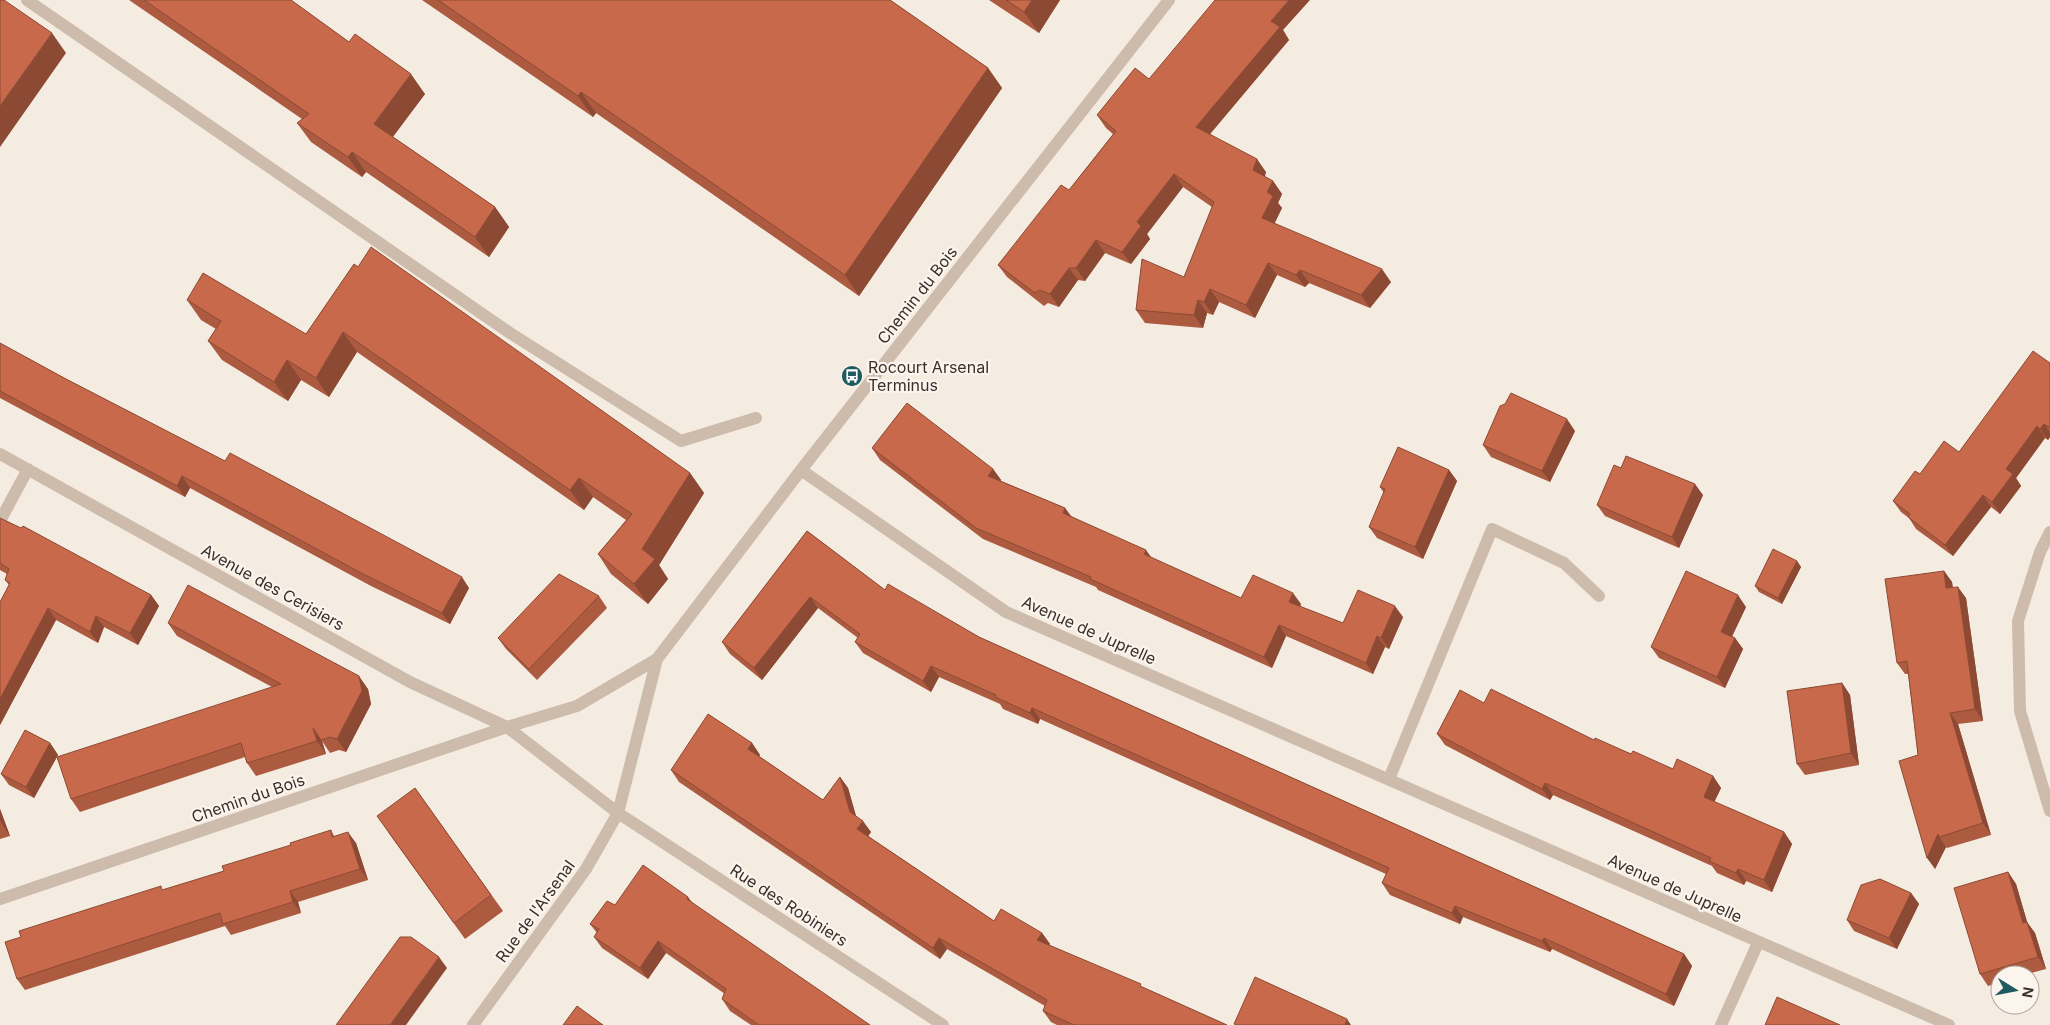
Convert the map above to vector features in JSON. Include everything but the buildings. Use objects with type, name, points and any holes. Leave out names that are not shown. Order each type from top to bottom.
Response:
[{"type":"street","points":[[26,0],[510,333],[681,441],[756,418]]},
{"type":"street","name":"Chemin du Bois","points":[[0,899],[507,727],[577,706],[657,659],[800,470],[1169,0]]},
{"type":"street","name":"Avenue des Cerisiers","points":[[0,454],[410,682],[507,727]]},
{"type":"street","points":[[0,521],[28,469]]},
{"type":"street","name":"Avenue de Juprelle","points":[[800,470],[1006,612],[1758,943],[1949,1025]]},
{"type":"street","points":[[1389,779],[1492,529],[1564,563],[1599,596]]},
{"type":"street","points":[[2050,532],[2040,552],[2018,621],[2020,711],[2050,811]]},
{"type":"street","name":"Chemin du Bois","points":[[618,813],[657,659]]},
{"type":"street","points":[[507,727],[618,813]]},
{"type":"street","name":"Rue de l'Arsenal","points":[[473,1025],[586,869],[618,813]]},
{"type":"street","name":"Rue des Robiniers","points":[[618,813],[943,1025]]},
{"type":"street","points":[[1721,1025],[1758,943]]},
{"type":"place","name":"Rocourt Arsenal Terminus","points":[[852,376]]}]
